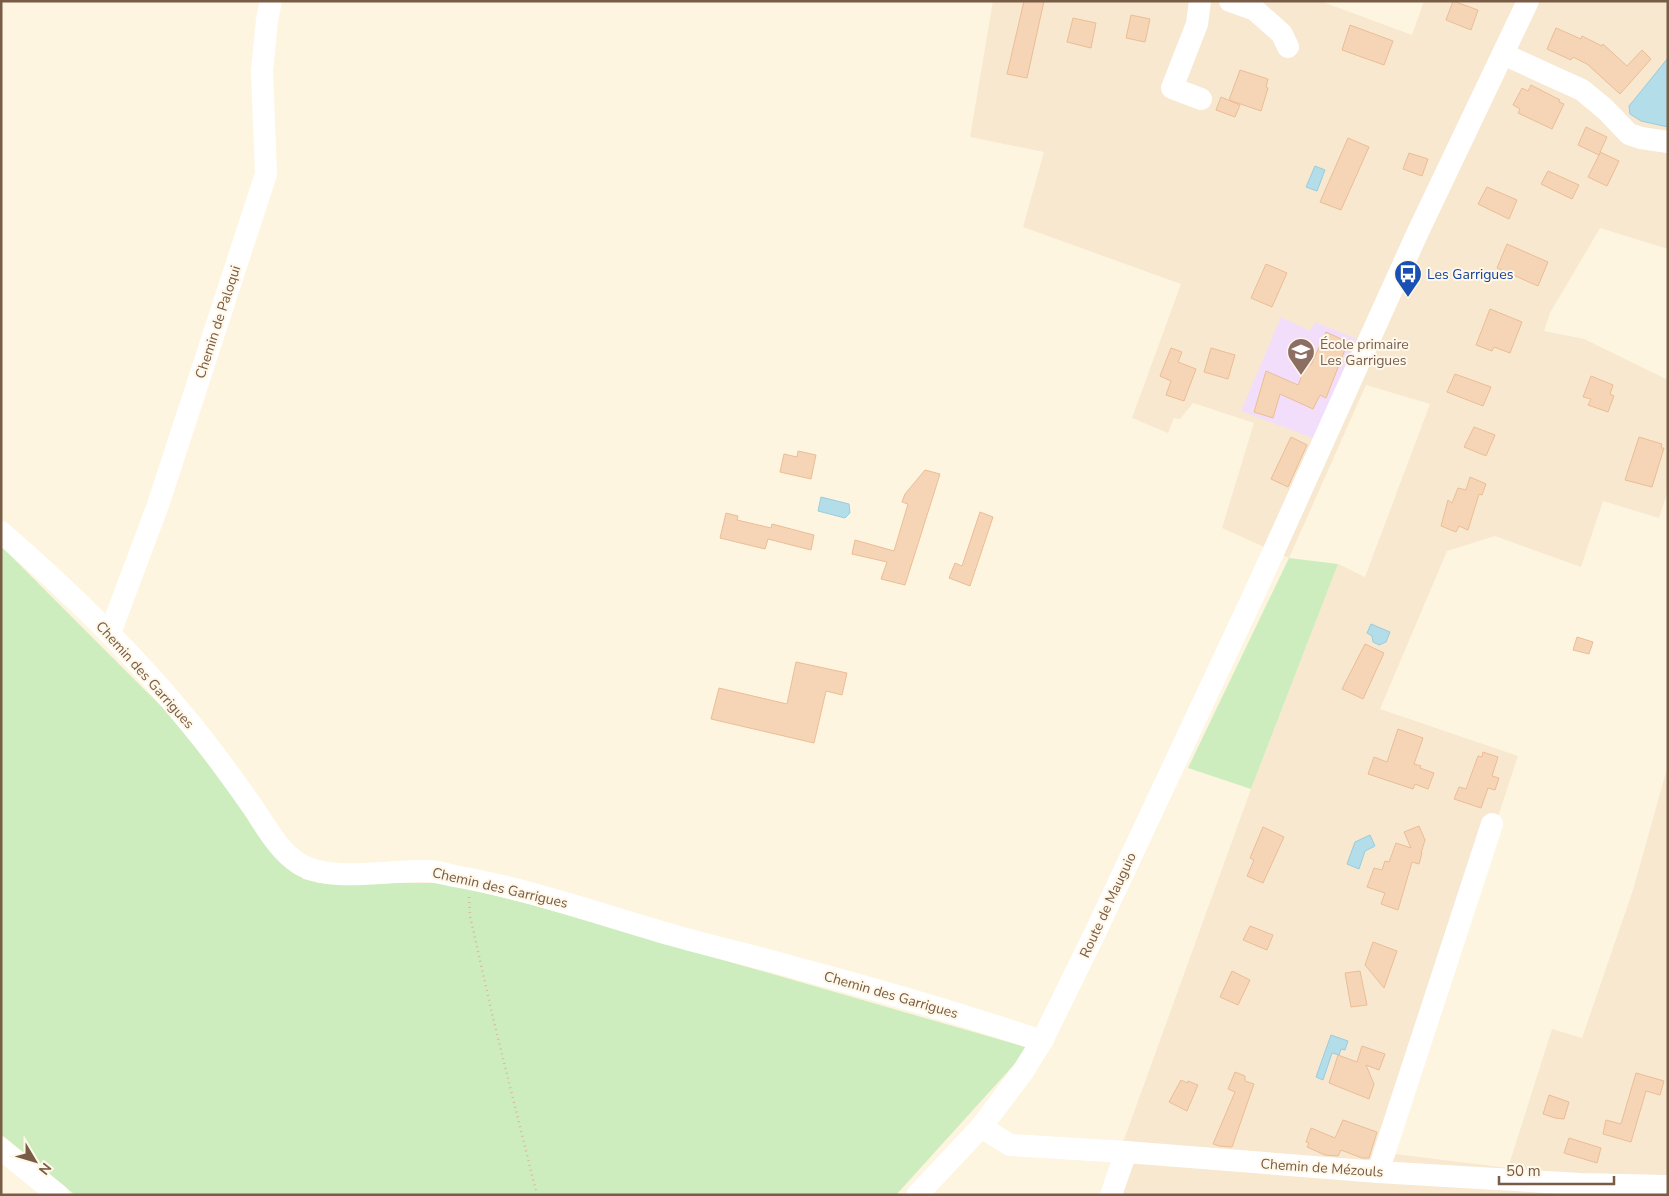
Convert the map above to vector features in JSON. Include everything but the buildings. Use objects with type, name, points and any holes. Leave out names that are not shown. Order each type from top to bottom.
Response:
[{"type":"street","name":"Chemin de Paloqui","points":[[110,634],[158,505],[266,174],[262,71],[267,20],[271,1]]},
{"type":"street","points":[[1200,1],[1197,24],[1172,88],[1201,98]]},
{"type":"street","points":[[1230,1],[1255,10],[1282,34],[1288,47]]},
{"type":"street","name":"Route de Mauguio","points":[[917,1195],[981,1127],[1022,1073],[1042,1041],[1095,933],[1418,234],[1528,1]]},
{"type":"street","points":[[1503,54],[1582,90],[1605,109],[1629,134],[1641,138],[1668,142]]},
{"type":"street","name":"Chemin des Garrigues","points":[[1,532],[66,589],[110,634],[186,719],[285,852],[296,862],[316,872],[430,872],[470,878],[550,897],[673,935],[958,1013],[1042,1041]]},
{"type":"street","points":[[1378,1172],[1492,824]]},
{"type":"street","name":"Chemin de Mézouls","points":[[981,1127],[1010,1145],[1126,1152],[1616,1190],[1668,1186]]},
{"type":"street","points":[[1,1149],[58,1195]]},
{"type":"street","points":[[1111,1195],[1126,1152]]},
{"type":"path","points":[[470,878],[470,916],[537,1195]]},
{"type":"shaded area","points":[[993,1],[1320,1],[1412,35],[1424,1],[1668,1],[1668,249],[1600,228],[1550,313],[1544,331],[1584,339],[1668,380],[1668,491],[1659,518],[1603,501],[1581,567],[1495,536],[1447,551],[1380,709],[1518,756],[1387,1153],[1508,1168],[1552,1029],[1582,1038],[1633,890],[1668,765],[1668,1195],[1104,1195],[1251,789],[1338,564],[1365,577],[1430,404],[1366,385],[1289,558],[1222,528],[1254,423],[1193,403],[1180,419],[1174,418],[1168,433],[1132,418],[1181,284],[1023,227],[1044,152],[970,137]]},
{"type":"shaded area","name":"École primaire Les Garrigues","points":[[1281,317],[1310,331],[1315,322],[1360,340],[1318,440],[1241,411]]},
{"type":"green space","points":[[1,546],[163,708],[303,879],[320,883],[443,883],[529,904],[1029,1048],[896,1195],[75,1195],[1,1134]]},
{"type":"green space","points":[[1289,558],[1338,564],[1251,789],[1188,768]]},
{"type":"water","points":[[1668,58],[1668,127],[1641,121],[1630,114],[1629,106]]},
{"type":"water","points":[[1315,166],[1325,170],[1317,191],[1306,187]]},
{"type":"water","points":[[821,497],[849,504],[850,513],[845,518],[818,511]]},
{"type":"water","points":[[1371,624],[1390,632],[1386,642],[1379,645],[1373,642],[1372,636],[1367,633]]},
{"type":"water","points":[[1370,835],[1375,846],[1365,851],[1359,869],[1347,864],[1355,842]]},
{"type":"water","points":[[1331,1035],[1348,1041],[1345,1050],[1341,1049],[1339,1055],[1332,1053],[1323,1080],[1316,1077]]},
{"type":"place","name":"Les Garrigues","points":[[1408,298]]},
{"type":"place","name":"École primaire Les Garrigues","points":[[1301,376]]}]
